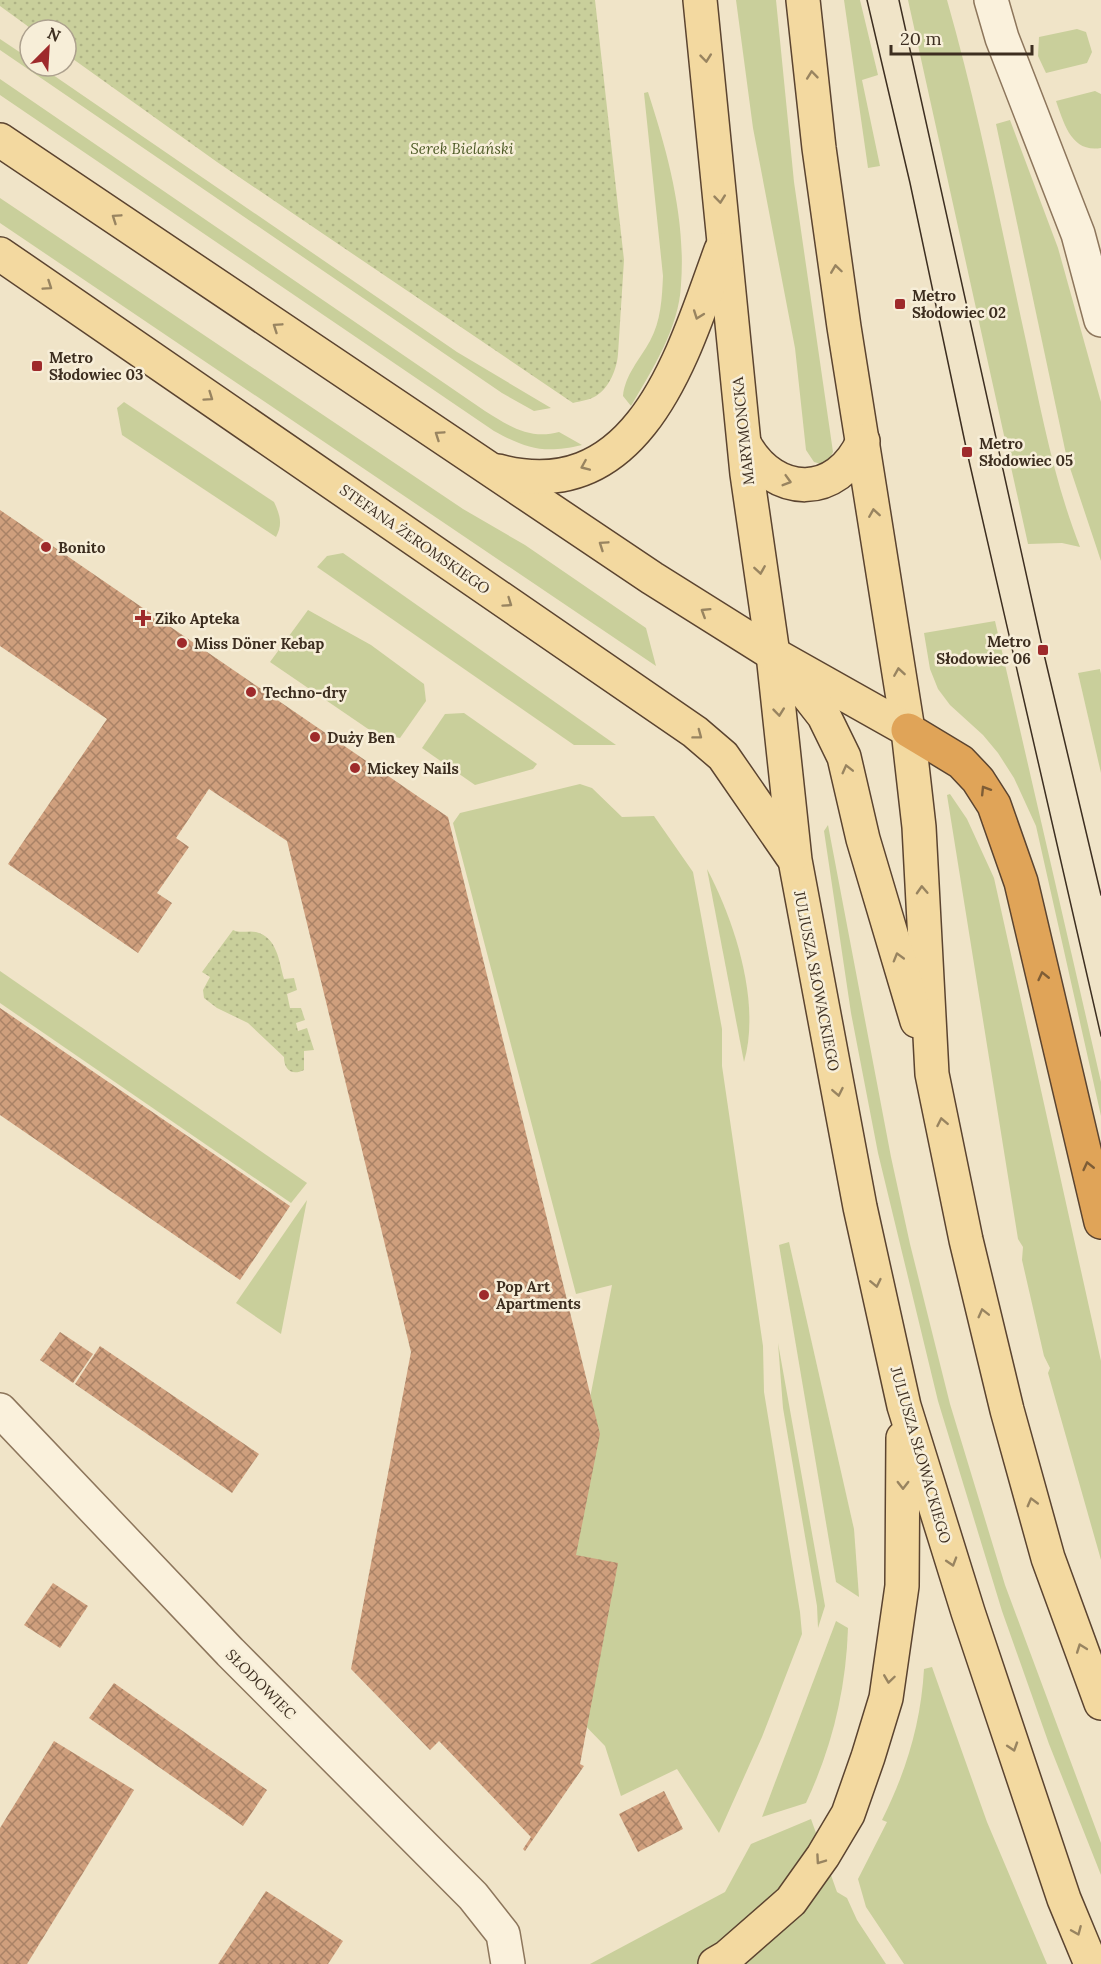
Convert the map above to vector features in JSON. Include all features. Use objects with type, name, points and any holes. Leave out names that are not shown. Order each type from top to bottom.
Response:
[{"type":"highway","points":[[908,730],[961,762],[978,780],[994,805],[1021,882],[1101,1222]]},
{"type":"main road","name":"MARYMONCKA","points":[[700,0],[745,445],[773,654],[795,860]]},
{"type":"main road","points":[[803,0],[819,148],[908,730],[919,827],[932,1074]]},
{"type":"main road","points":[[0,140],[652,578],[773,654],[908,730]]},
{"type":"main road","points":[[488,468],[512,475],[556,475],[577,470],[601,460],[633,436],[653,410],[684,352],[724,240]]},
{"type":"main road","name":"STEFANA ŻEROMSKIEGO","points":[[0,254],[695,732],[723,756],[795,860]]},
{"type":"main road","points":[[745,445],[755,463],[772,477],[793,484],[814,484],[831,479],[845,470],[856,457],[863,441]]},
{"type":"main road","points":[[773,654],[824,716],[844,757],[863,839],[932,1074],[966,1240],[1007,1410],[1048,1558],[1101,1703]]},
{"type":"main road","name":"JULIUSZA SŁOWACKIEGO","points":[[795,860],[860,1207],[904,1406],[968,1612],[1064,1899],[1091,1964]]},
{"type":"main road","points":[[715,1964],[727,1958],[798,1892],[824,1856],[848,1814],[868,1757],[886,1698],[902,1586],[904,1406]]},
{"type":"street","points":[[991,0],[1002,38],[1078,234],[1101,320]]},
{"type":"street","name":"SŁODOWIEC","points":[[0,1410],[230,1652],[473,1896],[503,1934],[508,1964]]},
{"type":"green space","name":"Serek Bielański","points":[[0,0],[595,0],[624,260],[617,360],[608,383],[601,393],[594,397],[573,403],[217,162],[78,63],[78,18],[18,19],[0,6]]},
{"type":"green space","points":[[736,0],[776,0],[794,182],[833,452],[829,460],[821,464],[814,462],[806,450],[795,348],[753,128]]},
{"type":"green space","points":[[844,0],[860,0],[878,75],[862,80],[880,166],[868,168]]},
{"type":"green space","points":[[908,0],[947,0],[979,127],[1049,445],[1080,547],[1062,543],[1028,544]]},
{"type":"green space","points":[[1077,29],[1086,32],[1092,52],[1087,63],[1046,73],[1038,56],[1039,37]]},
{"type":"green space","points":[[0,39],[18,51],[18,62],[0,50]]},
{"type":"green space","points":[[41,78],[57,78],[457,352],[551,408],[534,411],[502,393]]},
{"type":"green space","points":[[0,79],[485,411],[520,430],[539,434],[559,432],[582,445],[557,449],[536,448],[516,442],[494,431],[0,95]]},
{"type":"green space","points":[[1095,91],[1101,94],[1101,148],[1082,146],[1070,135],[1056,101]]},
{"type":"green space","points":[[648,92],[674,187],[681,236],[681,285],[670,333],[631,406],[623,396],[624,388],[657,326],[663,284],[644,93]]},
{"type":"green space","points":[[1010,120],[1058,248],[1101,402],[1101,561],[1067,459],[996,124]]},
{"type":"green space","points":[[0,198],[463,509],[525,545],[646,628],[656,666],[0,223]]},
{"type":"green space","points":[[124,402],[274,502],[280,520],[276,537],[122,435],[117,408]]},
{"type":"green space","points":[[343,553],[616,745],[574,745],[317,567],[327,556]]},
{"type":"green space","points":[[308,610],[371,645],[424,684],[426,701],[400,738],[374,733],[270,662]]},
{"type":"green space","points":[[995,621],[1101,1082],[1101,1116],[1036,826],[1014,778],[998,753],[983,735],[950,705],[938,689],[930,669],[924,633]]},
{"type":"green space","points":[[1100,669],[1101,674],[1101,773],[1078,673]]},
{"type":"green space","points":[[464,713],[537,764],[533,769],[475,785],[422,748],[445,714]]},
{"type":"green space","points":[[580,784],[592,788],[622,817],[654,816],[693,872],[722,1029],[722,1066],[763,1346],[764,1392],[800,1612],[802,1634],[762,1737],[719,1833],[677,1769],[621,1796],[605,1746],[536,1675],[612,1285],[576,1294],[453,823],[460,813]]},
{"type":"green space","points":[[950,794],[967,819],[994,878],[1101,1361],[1101,1560],[1048,1373],[1050,1368],[1044,1356],[1022,1260],[1023,1247],[1018,1239],[947,795]]},
{"type":"green space","points":[[828,825],[891,1157],[950,1404],[1005,1585],[1101,1843],[1101,1875],[1049,1744],[1002,1611],[938,1401],[878,1153],[851,1013],[824,831]]},
{"type":"green space","points":[[707,869],[727,913],[747,989],[748,1039],[744,1062]]},
{"type":"green space","points":[[233,930],[256,932],[269,939],[276,951],[284,979],[294,978],[297,990],[287,994],[290,1008],[301,1008],[305,1020],[296,1023],[298,1031],[307,1028],[314,1050],[304,1051],[304,1070],[300,1072],[289,1071],[284,1057],[248,1023],[217,1008],[204,998],[203,990],[210,977],[202,972]]},
{"type":"green space","points":[[0,971],[307,1183],[291,1203],[0,1003]]},
{"type":"green space","points":[[307,1200],[281,1334],[236,1303]]},
{"type":"green space","points":[[789,1242],[854,1529],[859,1597],[836,1582],[779,1245]]},
{"type":"green space","points":[[778,1343],[825,1606],[818,1628],[817,1606],[783,1408]]},
{"type":"green space","points":[[836,1621],[848,1628],[847,1651],[841,1696],[823,1761],[806,1803],[762,1817]]},
{"type":"green space","points":[[932,1667],[987,1822],[1047,1964],[904,1964],[866,1907],[858,1879],[887,1822],[882,1820],[898,1784],[916,1728],[924,1669]]},
{"type":"green space","points":[[811,1819],[837,1892],[847,1898],[857,1920],[886,1964],[590,1964],[725,1892],[751,1844]]},
{"type":"building","points":[[0,510],[448,817],[600,1434],[576,1555],[618,1563],[580,1764],[584,1766],[525,1851],[523,1849],[531,1837],[439,1741],[430,1750],[351,1669],[411,1352],[287,841],[209,789],[176,838],[189,847],[157,893],[172,903],[138,953],[8,864],[107,719],[0,646]]},
{"type":"building","points":[[0,1008],[290,1206],[240,1280],[0,1115]]},
{"type":"building","points":[[60,1332],[93,1354],[73,1383],[40,1360]]},
{"type":"building","points":[[100,1346],[259,1454],[232,1493],[75,1384]]},
{"type":"building","points":[[53,1583],[88,1606],[60,1648],[24,1625]]},
{"type":"building","points":[[114,1683],[267,1790],[243,1826],[89,1718]]},
{"type":"building","points":[[54,1741],[134,1790],[27,1964],[0,1964],[0,1828]]},
{"type":"building","points":[[664,1791],[683,1829],[638,1852],[619,1814]]},
{"type":"building","points":[[266,1891],[343,1941],[328,1964],[218,1964]]},
{"type":"tram line","points":[[867,0],[910,183],[967,452],[1101,1036]]},
{"type":"tram line","points":[[899,0],[1043,650],[1101,895]]},
{"type":"place","name":"Metro Słodowiec 02","points":[[900,304]]},
{"type":"place","name":"Metro Słodowiec 03","points":[[37,366]]},
{"type":"place","name":"Metro Słodowiec 05","points":[[967,452]]},
{"type":"place","name":"Bonito","points":[[46,547]]},
{"type":"place","name":"Ziko Apteka","points":[[143,618]]},
{"type":"place","name":"Miss Döner Kebap","points":[[182,643]]},
{"type":"place","name":"Metro Słodowiec 06","points":[[1043,650]]},
{"type":"place","name":"Techno-dry","points":[[251,692]]},
{"type":"place","name":"Duży Ben","points":[[315,737]]},
{"type":"place","name":"Mickey Nails","points":[[355,768]]},
{"type":"place","name":"Pop Art Apartments","points":[[484,1295]]}]
